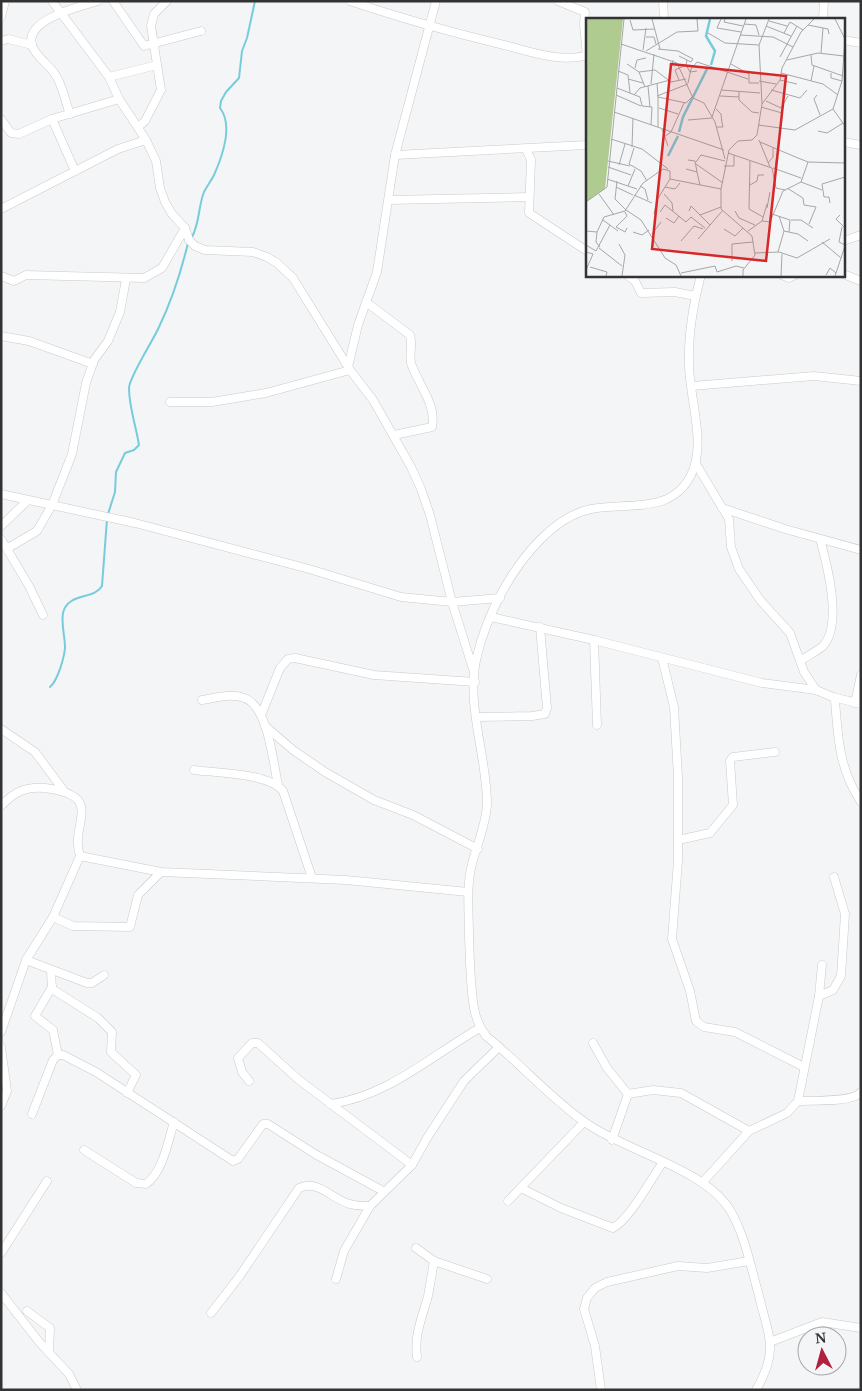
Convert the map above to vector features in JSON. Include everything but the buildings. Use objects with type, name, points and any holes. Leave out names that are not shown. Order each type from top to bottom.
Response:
[{"type":"street","points":[[1,17],[5,1]]},
{"type":"street","points":[[52,1],[109,77],[119,99],[146,140],[156,161],[160,188],[165,202],[172,214],[185,228],[189,240],[195,246],[213,252],[227,249],[253,252],[267,257],[277,263],[293,278],[349,368],[373,400],[411,467],[430,515],[452,602],[474,670],[476,717],[483,753],[487,802],[478,849],[472,862],[468,892],[471,981],[474,1010],[480,1028],[486,1036],[584,1122],[612,1140],[663,1162],[702,1183],[722,1199],[729,1208],[749,1261],[770,1342],[769,1365],[756,1390]]},
{"type":"street","points":[[32,45],[35,31],[42,23],[60,12],[98,1]]},
{"type":"street","points":[[113,1],[141,45],[154,45],[201,31]]},
{"type":"street","points":[[138,127],[145,121],[161,90],[152,19],[167,1]]},
{"type":"street","points":[[350,1],[430,28],[533,52],[570,58],[586,56]]},
{"type":"street","points":[[349,368],[366,302],[377,272],[395,154],[436,1]]},
{"type":"street","points":[[558,1],[585,12],[586,32]]},
{"type":"street","points":[[663,1],[664,18]]},
{"type":"street","points":[[823,18],[824,1]]},
{"type":"street","points":[[1,41],[8,39],[32,45],[55,74],[70,114]]},
{"type":"street","points":[[844,40],[861,44]]},
{"type":"street","points":[[109,77],[157,65]]},
{"type":"street","points":[[2,122],[15,135],[52,120],[119,99]]},
{"type":"street","points":[[52,120],[75,171]]},
{"type":"street","points":[[1,208],[118,149],[146,140]]},
{"type":"street","points":[[844,142],[861,145]]},
{"type":"street","points":[[395,154],[586,145]]},
{"type":"street","points":[[526,149],[531,160],[528,210],[531,215],[586,250]]},
{"type":"street","points":[[389,200],[528,197]]},
{"type":"street","points":[[1,276],[14,281],[26,275],[144,278],[162,268],[185,228]]},
{"type":"street","points":[[844,241],[861,235]]},
{"type":"street","points":[[844,274],[861,281]]},
{"type":"street","points":[[628,276],[635,281],[641,292],[675,292],[695,296]]},
{"type":"street","points":[[474,670],[482,641],[500,598],[516,571],[533,548],[561,522],[590,509],[660,503],[680,490],[690,478],[696,464],[692,386],[689,365],[690,320],[701,276]]},
{"type":"street","points":[[8,548],[37,531],[52,505],[72,454],[86,383],[93,364],[108,341],[120,312],[126,279]]},
{"type":"street","points":[[366,302],[410,336],[412,364],[429,403],[432,427],[394,435]]},
{"type":"street","points":[[1,336],[30,341],[93,364]]},
{"type":"street","points":[[170,402],[212,402],[266,393],[349,368]]},
{"type":"street","points":[[692,386],[814,376],[861,381]]},
{"type":"street","points":[[696,464],[731,526],[731,547],[739,569],[760,600],[790,632],[800,661],[816,690]]},
{"type":"street","points":[[1,494],[135,523],[301,567],[401,597],[452,602],[500,598]]},
{"type":"street","points":[[1,526],[27,501]]},
{"type":"street","points":[[722,508],[861,550]]},
{"type":"street","points":[[1,539],[8,548],[43,615]]},
{"type":"street","points":[[800,661],[824,645],[832,615],[831,588],[820,539]]},
{"type":"street","points":[[491,617],[594,640],[762,683],[816,690],[833,697],[858,703],[861,674]]},
{"type":"street","points":[[476,717],[546,714],[540,627]]},
{"type":"street","points":[[594,640],[597,725]]},
{"type":"street","points":[[262,713],[283,663],[288,659],[295,658],[374,675],[475,682]]},
{"type":"street","points":[[662,658],[674,707],[678,840],[672,939],[690,991],[696,1021],[704,1027],[734,1032],[804,1067]]},
{"type":"street","points":[[202,700],[239,696],[256,705],[262,713],[278,785],[282,791],[312,878]]},
{"type":"street","points":[[833,697],[845,776],[861,802]]},
{"type":"street","points":[[265,726],[293,750],[325,772],[374,800],[413,814],[478,849]]},
{"type":"street","points":[[1,729],[35,752],[64,791],[77,799],[82,816],[80,856],[53,917],[26,960],[1,1032]]},
{"type":"street","points":[[678,840],[710,833],[733,805],[730,761],[733,757],[775,752]]},
{"type":"street","points":[[194,770],[247,776],[278,785]]},
{"type":"street","points":[[1,806],[16,793],[28,788],[64,791]]},
{"type":"street","points":[[80,856],[161,872],[312,878],[410,885],[468,892]]},
{"type":"street","points":[[53,917],[73,926],[130,927],[138,895],[161,872]]},
{"type":"street","points":[[819,996],[833,990],[841,976],[844,914],[834,877]]},
{"type":"street","points":[[26,960],[87,983],[92,983],[104,975]]},
{"type":"street","points":[[702,1183],[749,1131],[787,1113],[798,1100],[819,996],[822,965]]},
{"type":"street","points":[[51,971],[52,987],[35,1016],[53,1030],[58,1055]]},
{"type":"street","points":[[52,987],[98,1018],[112,1032],[114,1037],[111,1052],[136,1075],[127,1093]]},
{"type":"street","points":[[330,1104],[351,1101],[375,1092],[480,1028]]},
{"type":"street","points":[[249,1081],[242,1072],[238,1058],[246,1046],[258,1043],[299,1080],[412,1165]]},
{"type":"street","points":[[593,1043],[607,1068],[628,1094]]},
{"type":"street","points":[[1,1047],[7,1091],[1,1106]]},
{"type":"street","points":[[336,1279],[344,1251],[370,1206],[383,1191],[412,1165],[426,1138],[464,1081],[499,1047]]},
{"type":"street","points":[[58,1055],[96,1072],[233,1161],[238,1159],[263,1124],[268,1124],[315,1154],[383,1191]]},
{"type":"street","points":[[32,1114],[53,1060],[58,1055]]},
{"type":"street","points":[[628,1094],[653,1090],[681,1093],[749,1131]]},
{"type":"street","points":[[798,1100],[838,1100],[855,1097],[861,1092]]},
{"type":"street","points":[[612,1140],[628,1094]]},
{"type":"street","points":[[84,1150],[136,1183],[146,1184],[151,1180],[159,1166],[174,1122]]},
{"type":"street","points":[[508,1201],[584,1122]]},
{"type":"street","points":[[521,1188],[561,1208],[613,1228],[628,1213],[663,1162]]},
{"type":"street","points":[[1,1253],[47,1181]]},
{"type":"street","points":[[211,1313],[239,1277],[299,1188],[304,1186],[321,1188],[350,1204],[370,1206]]},
{"type":"street","points":[[416,1248],[434,1261],[487,1279]]},
{"type":"street","points":[[417,1357],[416,1332],[428,1296],[434,1261]]},
{"type":"street","points":[[601,1390],[595,1346],[584,1309],[587,1298],[596,1288],[607,1282],[678,1266],[707,1268],[749,1261]]},
{"type":"street","points":[[1,1293],[69,1374],[76,1390]]},
{"type":"street","points":[[27,1311],[50,1328],[49,1352]]},
{"type":"street","points":[[770,1342],[822,1322],[861,1328]]},
{"type":"waterway","points":[[192,237],[204,192],[214,175],[223,151],[226,124],[220,108],[221,101],[226,92],[239,78],[242,51],[247,38],[255,1]]},
{"type":"waterway","points":[[108,514],[115,492],[116,472],[125,453],[134,450],[139,445],[130,402],[130,383],[168,307],[188,243]]},
{"type":"waterway","points":[[50,687],[58,674],[65,648],[63,613],[66,606],[75,599],[93,593],[102,586],[107,519]]}]
